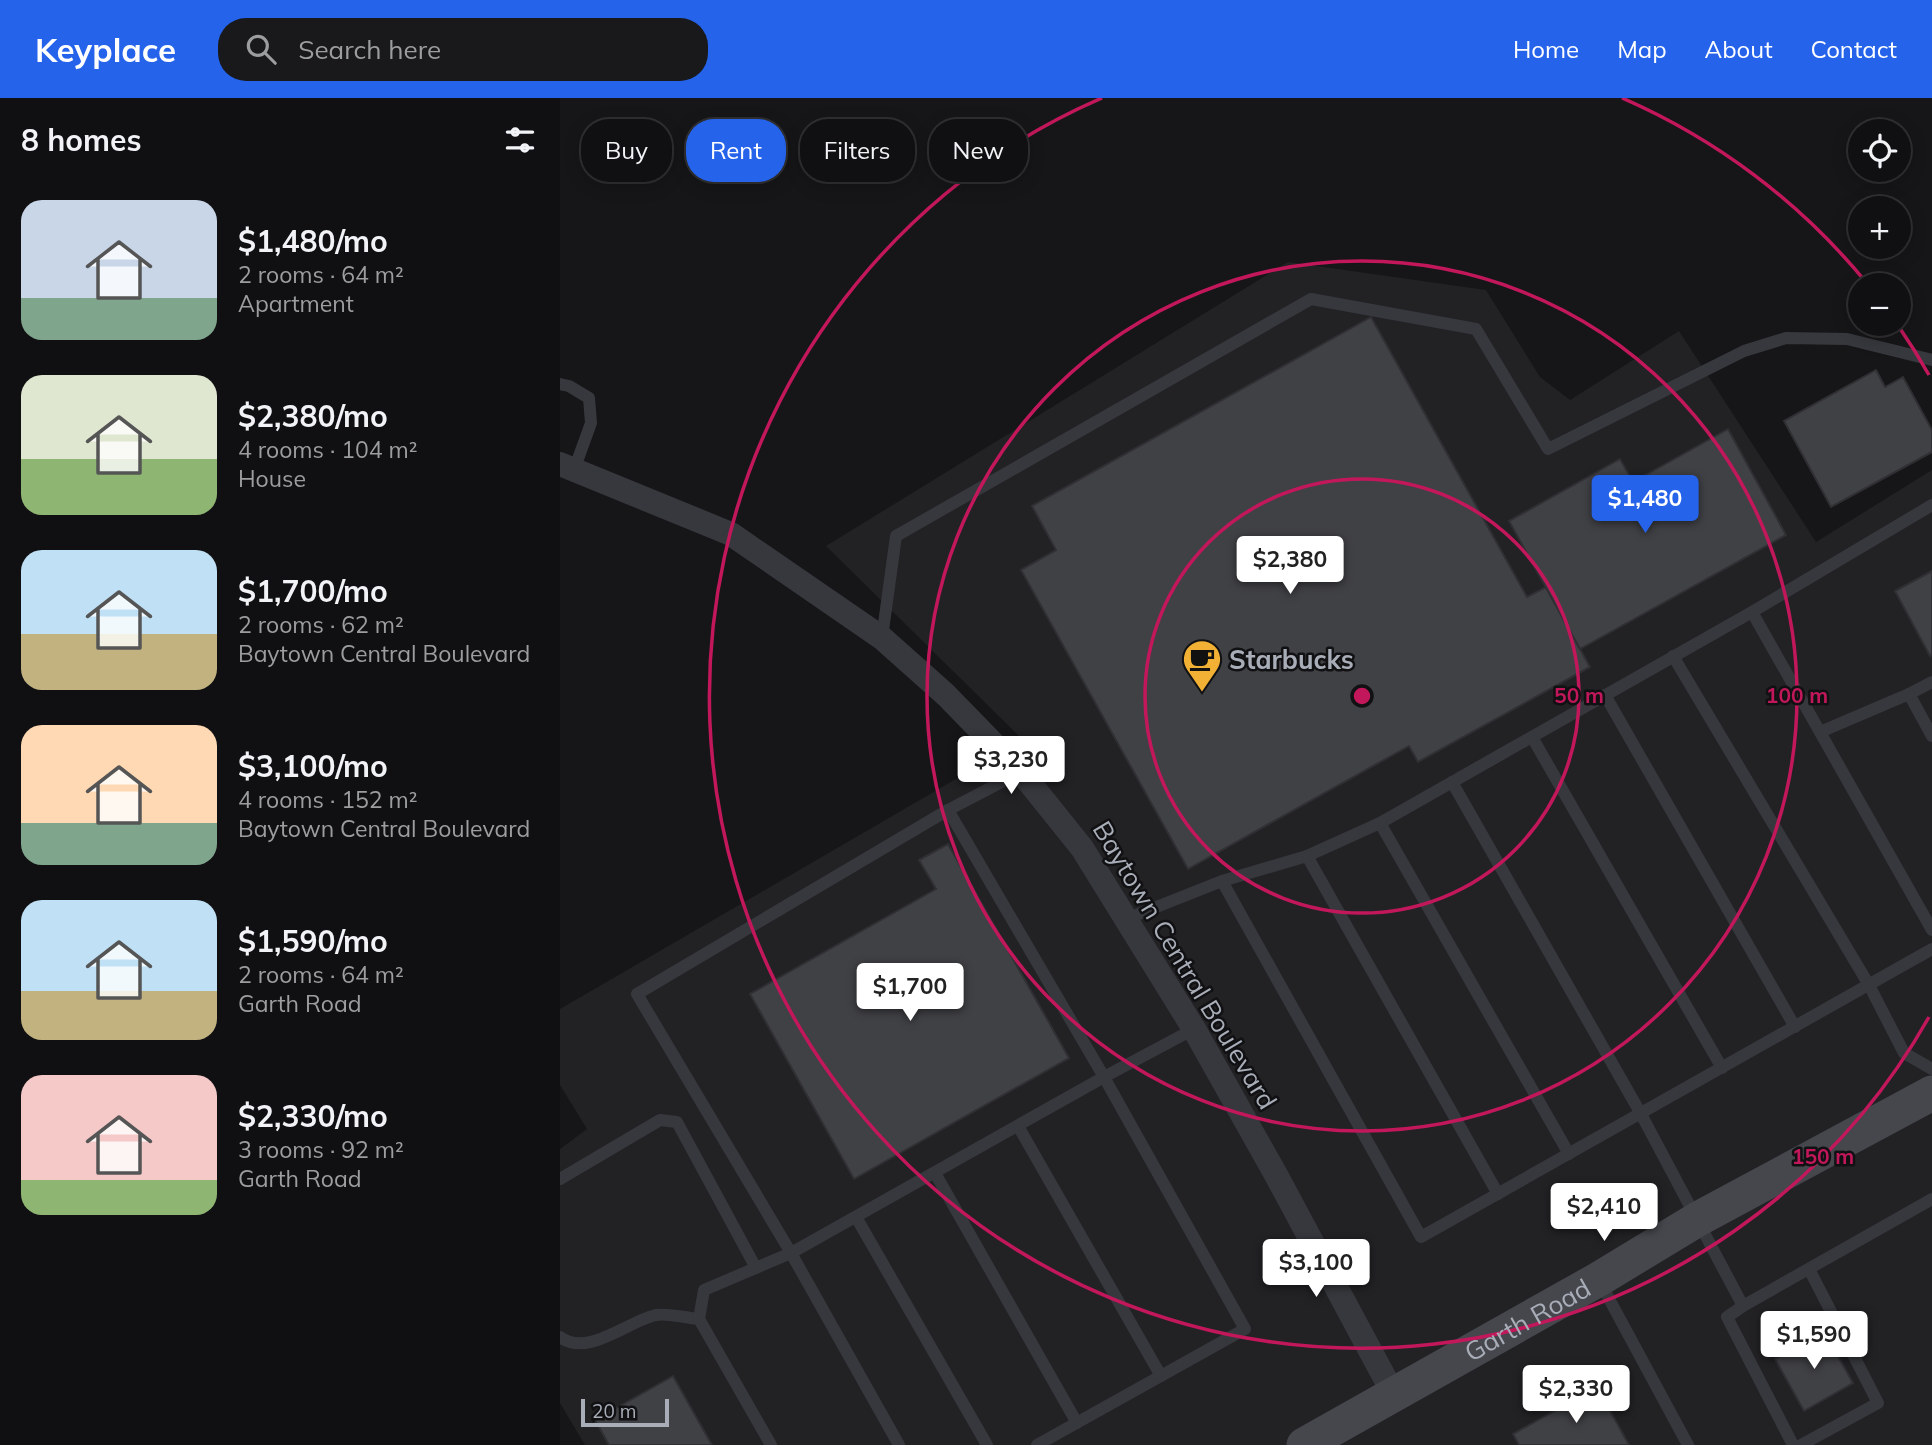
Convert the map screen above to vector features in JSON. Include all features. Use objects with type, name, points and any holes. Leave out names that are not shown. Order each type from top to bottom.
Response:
[{"type":"main road","name":"Garth Road","points":[[1304,1445],[1599,1279],[1698,1219],[1932,1093]]},
{"type":"street","name":"Baytown Central Boulevard","points":[[567,467],[731,534],[881,638],[946,695],[1021,772],[1082,848],[1194,1029],[1394,1395]]},
{"type":"lane","points":[[881,638],[896,536],[1311,299],[1476,329],[1548,449],[1744,351],[1786,338],[1847,339],[1932,360]]},
{"type":"lane","points":[[560,384],[569,386],[589,398],[591,423],[567,467]]},
{"type":"lane","points":[[1126,919],[1222,881],[1307,856],[1380,823],[1752,612],[1932,505]]},
{"type":"lane","points":[[1752,612],[1932,930]]},
{"type":"lane","points":[[1673,656],[1869,985],[1904,1053],[1932,1069]]},
{"type":"lane","points":[[1820,732],[1932,682]]},
{"type":"lane","points":[[1909,694],[1932,736]]},
{"type":"lane","points":[[1605,695],[1795,1027]]},
{"type":"lane","points":[[1532,737],[1721,1069]]},
{"type":"lane","points":[[899,1445],[791,1253],[637,994],[948,810],[1021,772]]},
{"type":"lane","points":[[1451,782],[1641,1114],[1743,1306]]},
{"type":"lane","points":[[948,810],[1104,1077],[1245,1329],[1037,1445]]},
{"type":"lane","points":[[1380,823],[1569,1154]]},
{"type":"lane","points":[[1307,856],[1498,1194]]},
{"type":"lane","points":[[1222,881],[1421,1237],[1932,949]]},
{"type":"lane","points":[[771,1445],[699,1319],[704,1290],[791,1253],[1194,1029]]},
{"type":"lane","points":[[560,1179],[660,1120],[677,1122],[756,1268]]},
{"type":"lane","points":[[1018,1126],[1161,1376]]},
{"type":"lane","points":[[935,1173],[1077,1423]]},
{"type":"lane","points":[[1793,1445],[1727,1317],[1932,1199]]},
{"type":"lane","points":[[856,1217],[987,1445]]},
{"type":"lane","points":[[1801,1445],[1878,1403],[1809,1269]]},
{"type":"lane","points":[[1599,1279],[1688,1445]]},
{"type":"lane","points":[[560,1337],[568,1343],[585,1344],[657,1314],[699,1319]]},
{"type":"shaded area","points":[[1288,262],[1486,290],[1540,377],[1570,400],[1679,331],[1816,542],[1932,470],[1932,1445],[585,1445],[560,1403],[560,1149],[587,1129],[560,1085],[560,1009],[1023,740],[826,546]]},
{"type":"building","points":[[1371,317],[1527,597],[1546,587],[1590,667],[1418,762],[1409,746],[1188,869],[1021,570],[1056,550],[1032,506]]},
{"type":"building","points":[[1876,370],[1885,387],[1903,377],[1932,430],[1932,452],[1831,507],[1784,421]]},
{"type":"building","points":[[1728,429],[1786,535],[1580,649],[1509,521],[1620,459],[1633,482]]},
{"type":"building","points":[[1932,571],[1932,654],[1930,656],[1895,591]]},
{"type":"building","points":[[948,844],[1069,1058],[854,1179],[750,994],[936,889],[919,860]]},
{"type":"building","points":[[1824,1331],[1853,1383],[1804,1411],[1775,1359]]},
{"type":"building","points":[[673,1376],[712,1445],[609,1445],[595,1420]]},
{"type":"building","points":[[1597,1387],[1629,1445],[1519,1445],[1513,1434]]},
{"type":"place","name":"Starbucks","points":[[1202,693]]}]
